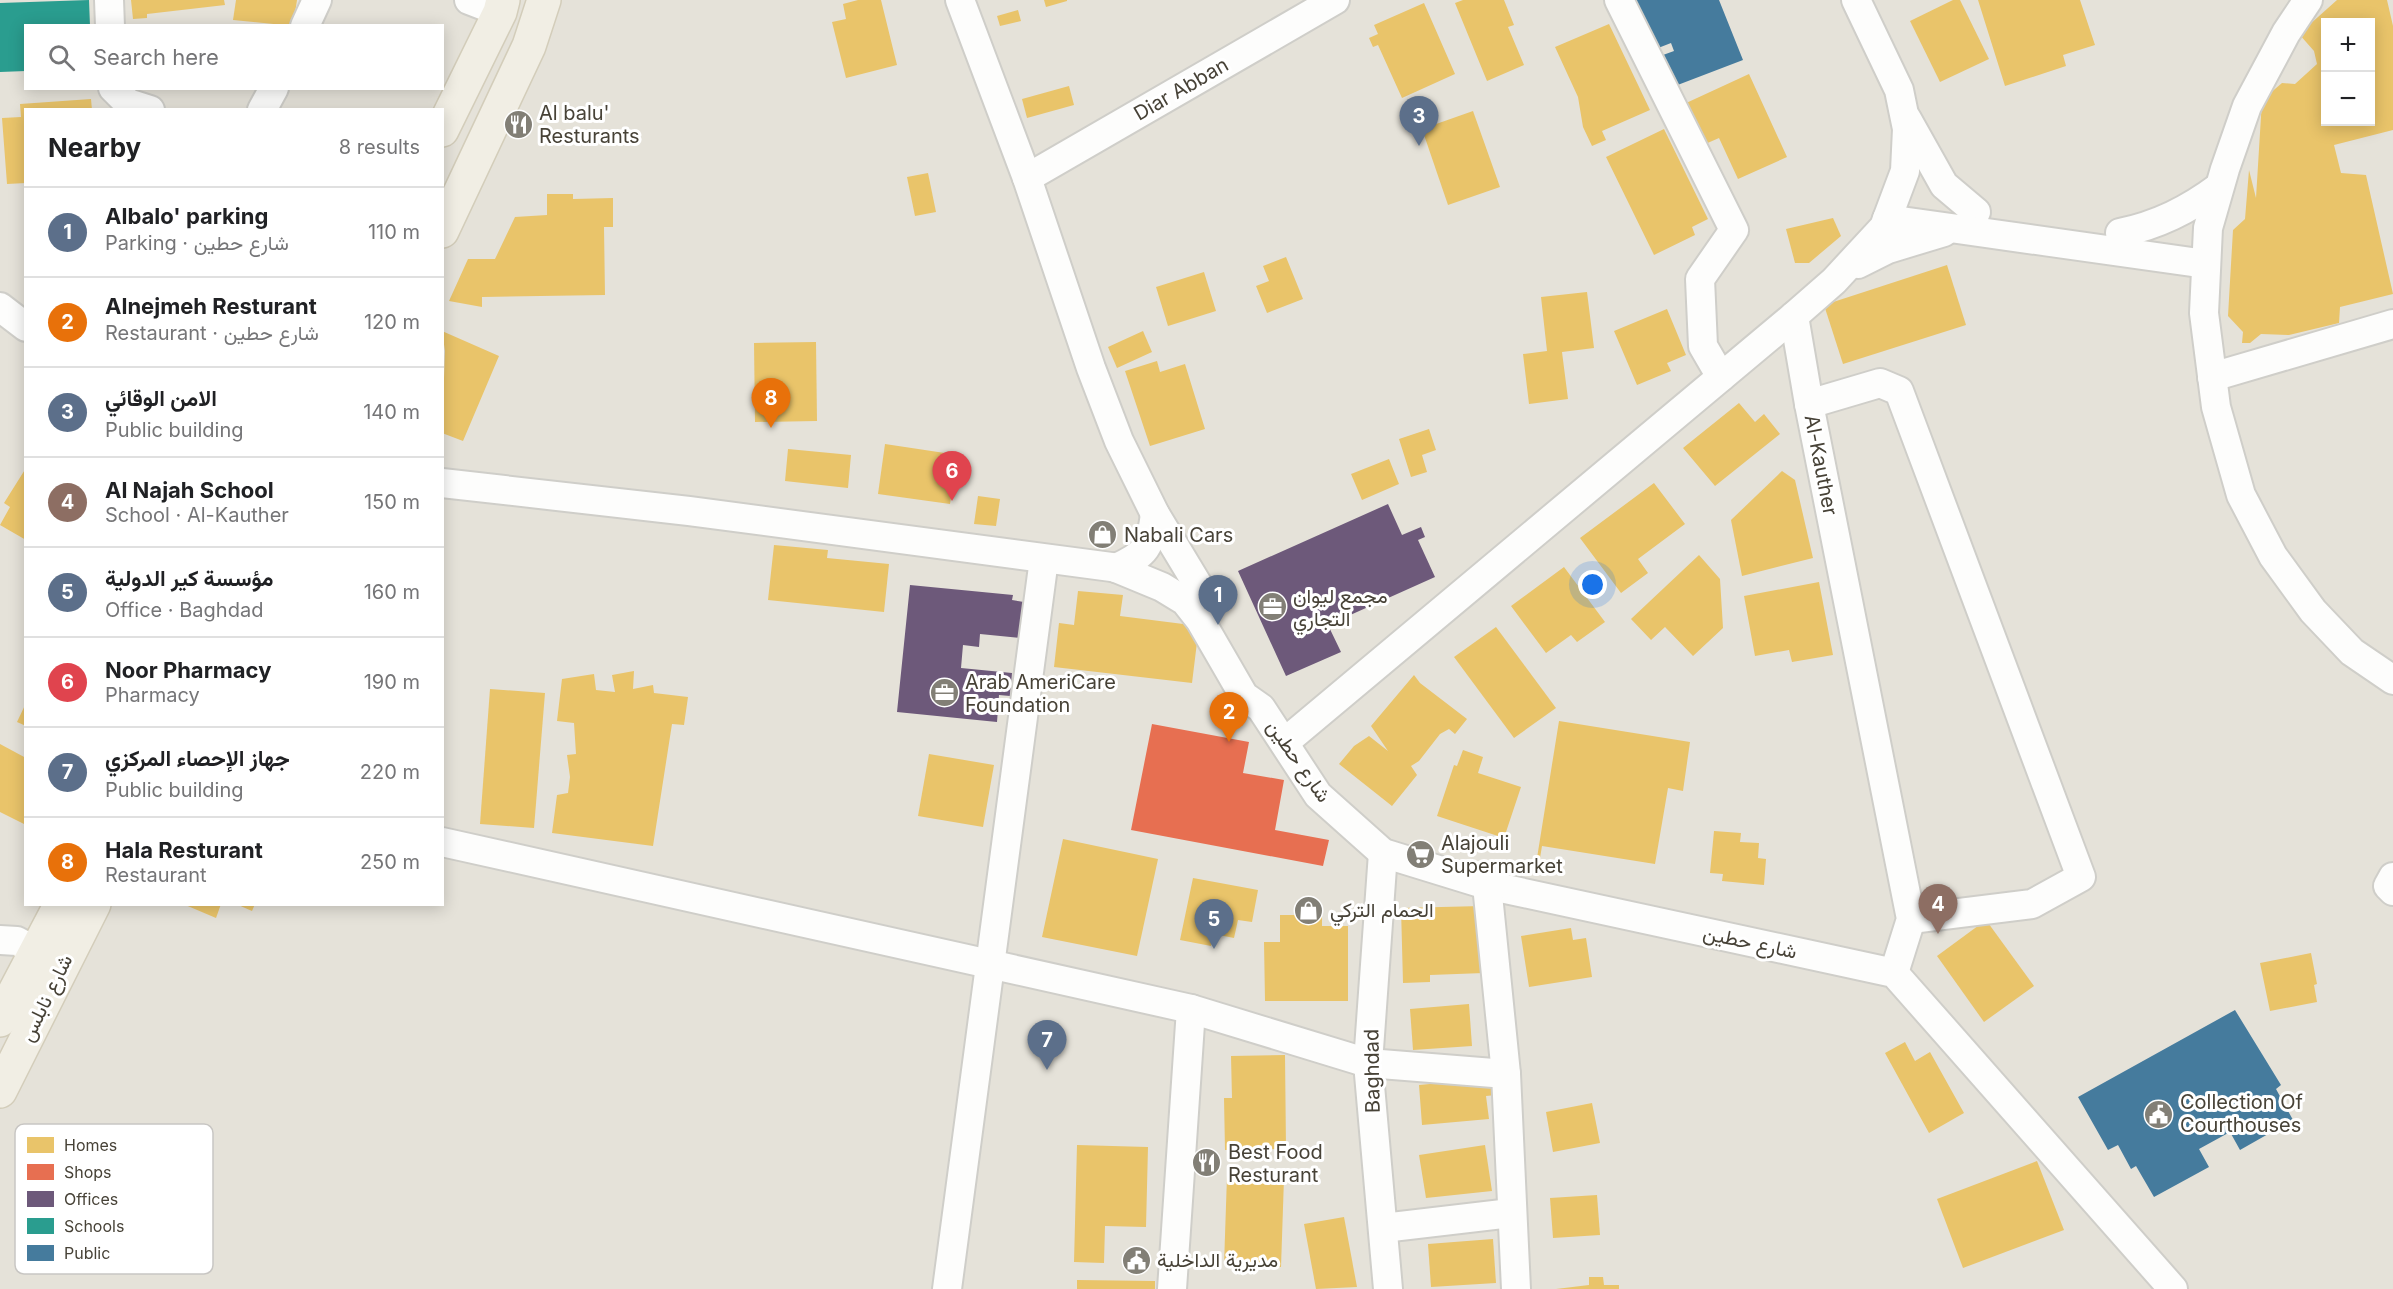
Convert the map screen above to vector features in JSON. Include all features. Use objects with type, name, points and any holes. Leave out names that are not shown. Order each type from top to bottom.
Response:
[{"type":"main road","points":[[444,227],[529,46],[544,0]]},
{"type":"main road","points":[[444,126],[502,6]]},
{"type":"main road","name":"شارع نابلس","points":[[0,1092],[50,958],[61,906]]},
{"type":"main road","name":"شارع نابلس","points":[[0,1020],[92,906]]},
{"type":"street","points":[[109,0],[110,24]]},
{"type":"street","points":[[306,24],[317,0]]},
{"type":"street","points":[[469,0],[502,6]]},
{"type":"street","points":[[960,0],[1027,178],[1091,368],[1119,441],[1155,514],[1256,688],[1261,708]]},
{"type":"street","name":"Diar Abban","points":[[1027,178],[1335,0]]},
{"type":"street","points":[[1619,0],[1734,230],[1700,279],[1703,346],[1721,377]]},
{"type":"street","points":[[1285,742],[1794,316],[1843,271],[1884,226],[1905,171],[1907,129],[1899,90],[1856,0]]},
{"type":"street","points":[[2308,0],[2286,33],[2247,106],[2219,187],[2208,228],[2204,313],[2216,407],[2241,495],[2272,556],[2313,611],[2352,652],[2393,680]]},
{"type":"street","points":[[115,90],[128,103],[144,108]]},
{"type":"street","points":[[263,108],[273,90]]},
{"type":"street","points":[[1903,110],[1966,221]]},
{"type":"street","points":[[2120,233],[2149,227],[2173,216],[2219,187]]},
{"type":"street","points":[[1891,210],[2206,255]]},
{"type":"street","points":[[1843,271],[1888,249],[1966,221],[2120,233],[2206,255]]},
{"type":"street","points":[[0,307],[24,325]]},
{"type":"street","name":"Al-Kauther","points":[[1794,316],[1809,404],[1911,919],[1894,974]]},
{"type":"street","points":[[2212,377],[2393,324]]},
{"type":"street","points":[[1809,404],[1880,383],[1899,391],[2081,877],[2032,904],[1911,919]]},
{"type":"street","points":[[444,483],[713,514],[1116,568],[1201,590]]},
{"type":"street","points":[[1116,568],[1137,559],[1152,540],[1155,514]]},
{"type":"street","points":[[1166,581],[1176,547]]},
{"type":"street","points":[[947,1289],[1044,559]]},
{"type":"street","points":[[1166,581],[1200,620],[1244,696],[1261,708]]},
{"type":"street","name":"شارع حطين","points":[[1261,708],[1318,795],[1383,853],[1488,885],[1894,974]]},
{"type":"street","points":[[444,842],[990,962],[1191,1009],[1368,1063],[1506,1074]]},
{"type":"street","name":"Baghdad","points":[[1383,853],[1368,1063],[1388,1289]]},
{"type":"street","points":[[2393,877],[2388,886],[2393,891]]},
{"type":"street","points":[[1488,885],[1506,1074],[1516,1289]]},
{"type":"street","points":[[0,939],[17,940],[50,958]]},
{"type":"street","points":[[1894,974],[2173,1289]]},
{"type":"street","points":[[1172,1289],[1191,1009]]},
{"type":"street","points":[[1383,1228],[1511,1213]]},
{"type":"shaded area","points":[[0,0],[2393,0],[2393,1289],[0,1289]]},
{"type":"building: Homes","points":[[131,0],[224,0],[225,5],[147,14],[147,18],[133,19]]},
{"type":"building: Homes","points":[[236,0],[297,0],[293,24],[233,20]]},
{"type":"building: Homes","points":[[858,0],[881,0],[897,65],[846,78],[832,22],[846,19],[843,4]]},
{"type":"building: Homes","points":[[1044,0],[1067,0],[1067,1],[1046,7]]},
{"type":"building: Homes","points":[[1463,0],[1504,0],[1514,25],[1508,27],[1524,65],[1487,81],[1455,3]]},
{"type":"building: Homes","points":[[1953,0],[1960,0],[1989,59],[1940,82],[1910,21]]},
{"type":"building: Homes","points":[[1978,0],[2080,0],[2095,45],[2063,55],[2066,66],[2005,86]]},
{"type":"building: Homes","points":[[2337,0],[2387,0],[2393,26],[2393,130],[2334,145],[2341,173],[2366,175],[2393,294],[2340,307],[2339,323],[2289,335],[2261,334],[2250,343],[2242,343],[2243,332],[2228,316],[2233,230],[2245,219],[2249,170],[2256,198],[2262,100],[2282,83],[2295,84],[2317,64],[2314,51],[2299,34]]},
{"type":"building: Homes","points":[[1424,3],[1455,74],[1402,98],[1378,45],[1373,47],[1369,38],[1378,34],[1374,25]]},
{"type":"building: Homes","points":[[1018,10],[1021,21],[1000,26],[997,16]]},
{"type":"building: Homes","points":[[1609,24],[1650,110],[1602,131],[1606,140],[1592,146],[1583,127],[1578,97],[1555,47]]},
{"type":"building: Homes","points":[[1749,74],[1787,157],[1738,179],[1719,138],[1703,145],[1684,104]]},
{"type":"building: Homes","points":[[1069,86],[1074,105],[1027,118],[1022,99]]},
{"type":"building: Homes","points":[[91,99],[92,108],[24,108],[24,183],[7,184],[2,118],[21,117],[20,104]]},
{"type":"building: Homes","points":[[1473,111],[1500,187],[1448,205],[1422,129]]},
{"type":"building: Homes","points":[[1664,129],[1708,219],[1692,227],[1695,235],[1654,255],[1606,157]]},
{"type":"building: Homes","points":[[928,173],[936,212],[915,216],[907,177]]},
{"type":"building: Homes","points":[[547,194],[573,194],[573,199],[613,198],[613,227],[604,227],[605,295],[482,297],[482,307],[449,301],[468,259],[495,259],[515,217],[547,215]]},
{"type":"building: Homes","points":[[1833,218],[1841,236],[1809,263],[1795,263],[1786,229]]},
{"type":"building: Homes","points":[[1286,257],[1303,299],[1267,313],[1256,286],[1269,281],[1263,266]]},
{"type":"building: Homes","points":[[1947,265],[1966,325],[1843,364],[1824,305]]},
{"type":"building: Homes","points":[[1204,272],[1216,311],[1168,326],[1156,287]]},
{"type":"building: Homes","points":[[1587,292],[1594,348],[1562,352],[1568,399],[1529,404],[1523,354],[1547,351],[1541,297]]},
{"type":"building: Homes","points":[[1667,309],[1686,355],[1667,363],[1671,371],[1637,385],[1614,331]]},
{"type":"building: Homes","points":[[1143,331],[1152,352],[1117,368],[1108,347]]},
{"type":"building: Homes","points":[[444,332],[499,356],[463,441],[444,434]]},
{"type":"building: Homes","points":[[816,342],[817,421],[755,422],[754,343]]},
{"type":"building: Homes","points":[[1157,361],[1160,372],[1185,364],[1205,429],[1150,446],[1125,371]]},
{"type":"building: Homes","points":[[1739,403],[1755,422],[1764,414],[1780,434],[1715,486],[1683,448]]},
{"type":"building: Homes","points":[[1429,429],[1436,450],[1422,455],[1427,472],[1411,477],[1399,439]]},
{"type":"building: Homes","points":[[885,444],[958,455],[950,504],[878,494]]},
{"type":"building: Homes","points":[[788,449],[851,455],[848,488],[785,481]]},
{"type":"building: Homes","points":[[1389,459],[1399,484],[1362,500],[1351,474]]},
{"type":"building: Homes","points":[[24,471],[24,539],[0,525],[10,507],[4,503]]},
{"type":"building: Homes","points":[[1782,471],[1795,480],[1813,558],[1742,576],[1731,520]]},
{"type":"building: Homes","points":[[1654,483],[1685,524],[1638,559],[1648,573],[1621,593],[1580,538]]},
{"type":"building: Homes","points":[[978,496],[1000,499],[996,526],[974,524]]},
{"type":"building: Homes","points":[[774,545],[828,550],[827,558],[889,564],[884,612],[768,600]]},
{"type":"building: Homes","points":[[1699,555],[1720,579],[1723,628],[1693,656],[1665,627],[1651,640],[1631,619]]},
{"type":"building: Homes","points":[[1564,567],[1605,622],[1577,642],[1571,635],[1546,653],[1511,606]]},
{"type":"building: Homes","points":[[1819,582],[1833,655],[1792,662],[1789,650],[1755,656],[1744,596]]},
{"type":"building: Homes","points":[[1078,591],[1123,595],[1120,616],[1199,626],[1192,683],[1054,667],[1059,623],[1074,625]]},
{"type":"building: Homes","points":[[1496,627],[1556,708],[1514,738],[1454,657]]},
{"type":"building: Homes","points":[[634,671],[633,689],[653,685],[654,693],[688,697],[684,725],[672,724],[653,846],[552,833],[557,795],[568,793],[570,777],[567,755],[576,754],[574,723],[557,721],[562,679],[594,674],[596,690],[615,692],[612,675]]},
{"type":"building: Homes","points":[[1414,675],[1420,683],[1467,719],[1455,734],[1449,729],[1440,734],[1419,761],[1411,766],[1417,775],[1392,806],[1339,764],[1354,746],[1369,736],[1388,751],[1371,726]]},
{"type":"building: Homes","points":[[490,689],[545,693],[534,828],[480,824]]},
{"type":"building: Homes","points":[[24,707],[24,725],[17,722]]},
{"type":"building: Homes","points":[[1559,721],[1690,742],[1683,791],[1668,788],[1655,864],[1542,846],[1540,858],[1537,858]]},
{"type":"building: Homes","points":[[0,744],[24,757],[24,824],[0,812]]},
{"type":"building: Homes","points":[[1463,750],[1483,757],[1478,773],[1521,787],[1504,838],[1437,816],[1454,765],[1457,766]]},
{"type":"building: Homes","points":[[929,754],[994,765],[983,827],[918,816]]},
{"type":"building: Homes","points":[[1714,831],[1741,833],[1740,842],[1759,843],[1758,858],[1766,859],[1764,885],[1722,881],[1723,874],[1710,873]]},
{"type":"building: Homes","points":[[1063,839],[1158,859],[1137,956],[1042,937]]},
{"type":"building: Homes","points":[[1193,878],[1258,890],[1252,922],[1238,920],[1234,938],[1214,934],[1211,946],[1180,940]]},
{"type":"building: Homes","points":[[188,906],[220,906],[216,918]]},
{"type":"building: Homes","points":[[241,906],[254,906],[252,911]]},
{"type":"building: Homes","points":[[1482,906],[1484,973],[1430,975],[1430,982],[1403,983],[1401,908]]},
{"type":"building: Homes","points":[[1280,915],[1322,915],[1322,926],[1348,926],[1348,1001],[1265,1001],[1264,942],[1280,942]]},
{"type":"building: Homes","points":[[1986,920],[2034,986],[1984,1022],[1937,956]]},
{"type":"building: Homes","points":[[1571,928],[1573,940],[1586,938],[1592,977],[1529,987],[1521,936]]},
{"type":"building: Homes","points":[[2311,953],[2317,984],[2314,985],[2317,1002],[2270,1011],[2260,963]]},
{"type":"building: Homes","points":[[1469,1004],[1472,1046],[1413,1050],[1410,1009]]},
{"type":"building: Homes","points":[[1905,1042],[1915,1061],[1930,1052],[1964,1113],[1929,1133],[1885,1053]]},
{"type":"building: Homes","points":[[1285,1055],[1286,1149],[1225,1150],[1224,1098],[1232,1098],[1231,1056]]},
{"type":"building: Homes","points":[[1495,1078],[1496,1095],[1486,1096],[1489,1119],[1422,1125],[1419,1085]]},
{"type":"building: Homes","points":[[1592,1103],[1600,1143],[1553,1152],[1546,1112]]},
{"type":"building: Homes","points":[[1077,1145],[1148,1147],[1146,1227],[1105,1226],[1104,1263],[1074,1262]]},
{"type":"building: Homes","points":[[1485,1145],[1492,1191],[1426,1198],[1419,1155]]},
{"type":"building: Homes","points":[[2037,1161],[2064,1230],[1963,1268],[1937,1199]]},
{"type":"building: Homes","points":[[1227,1176],[1284,1178],[1281,1267],[1224,1265]]},
{"type":"building: Homes","points":[[1597,1195],[1600,1235],[1553,1238],[1550,1198]]},
{"type":"building: Homes","points":[[1344,1217],[1357,1287],[1316,1289],[1304,1224]]},
{"type":"building: Homes","points":[[1493,1239],[1496,1283],[1431,1287],[1428,1244]]},
{"type":"building: Homes","points":[[1589,1277],[1603,1277],[1604,1285],[1619,1285],[1619,1289],[1556,1289],[1589,1285]]},
{"type":"building: Homes","points":[[1077,1280],[1155,1281],[1155,1289],[1077,1289]]},
{"type":"building: Shops","points":[[1152,724],[1249,742],[1243,773],[1284,780],[1275,830],[1329,840],[1323,866],[1131,830]]},
{"type":"building: Offices","points":[[1388,504],[1402,535],[1421,527],[1425,537],[1418,540],[1435,577],[1328,625],[1341,652],[1286,676],[1238,571]]},
{"type":"building: Offices","points":[[910,585],[1013,595],[1012,600],[1024,602],[1021,638],[980,634],[979,647],[963,645],[961,668],[1012,673],[1010,696],[999,695],[997,722],[897,712]]},
{"type":"building: Schools","points":[[89,0],[90,24],[24,24],[24,71],[0,72],[0,3]]},
{"type":"building: Public","points":[[1633,0],[1719,0],[1743,60],[1675,86],[1663,55],[1674,51],[1671,43],[1653,50]]},
{"type":"building: Public","points":[[2235,1010],[2281,1085],[2276,1089],[2293,1120],[2240,1150],[2230,1132],[2199,1149],[2209,1167],[2154,1197],[2136,1166],[2131,1169],[2118,1145],[2108,1150],[2078,1097]]},
{"type":"place","name":"Al balu' Resturants","points":[[518,125]]},
{"type":"place","name":"الامن الوقائي","points":[[1419,146]]},
{"type":"place","name":"Hala Resturant","points":[[771,428]]},
{"type":"place","name":"Noor Pharmacy","points":[[952,501]]},
{"type":"place","name":"Nabali Cars","points":[[1103,535]]},
{"type":"place","name":"مجمع ليوان التجاري","points":[[1272,607]]},
{"type":"place","name":"Albalo' parking","points":[[1218,625]]},
{"type":"place","name":"Arab AmeriCare Foundation","points":[[944,693]]},
{"type":"place","name":"Alnejmeh Resturant","points":[[1229,742]]},
{"type":"place","name":"Alajouli Supermarket","points":[[1420,854]]},
{"type":"place","name":"الحمام التركي","points":[[1309,910]]},
{"type":"place","name":"Al Najah School","points":[[1938,934]]},
{"type":"place","name":"مؤسسة كير الدولية","points":[[1214,949]]},
{"type":"place","name":"جهاز الإحصاء المركزي","points":[[1047,1070]]},
{"type":"place","name":"Collection Of Courthouses","points":[[2159,1114]]},
{"type":"place","name":"Best Food Resturant","points":[[1207,1163]]},
{"type":"place","name":"مديرية الداخلية","points":[[1136,1260]]}]
